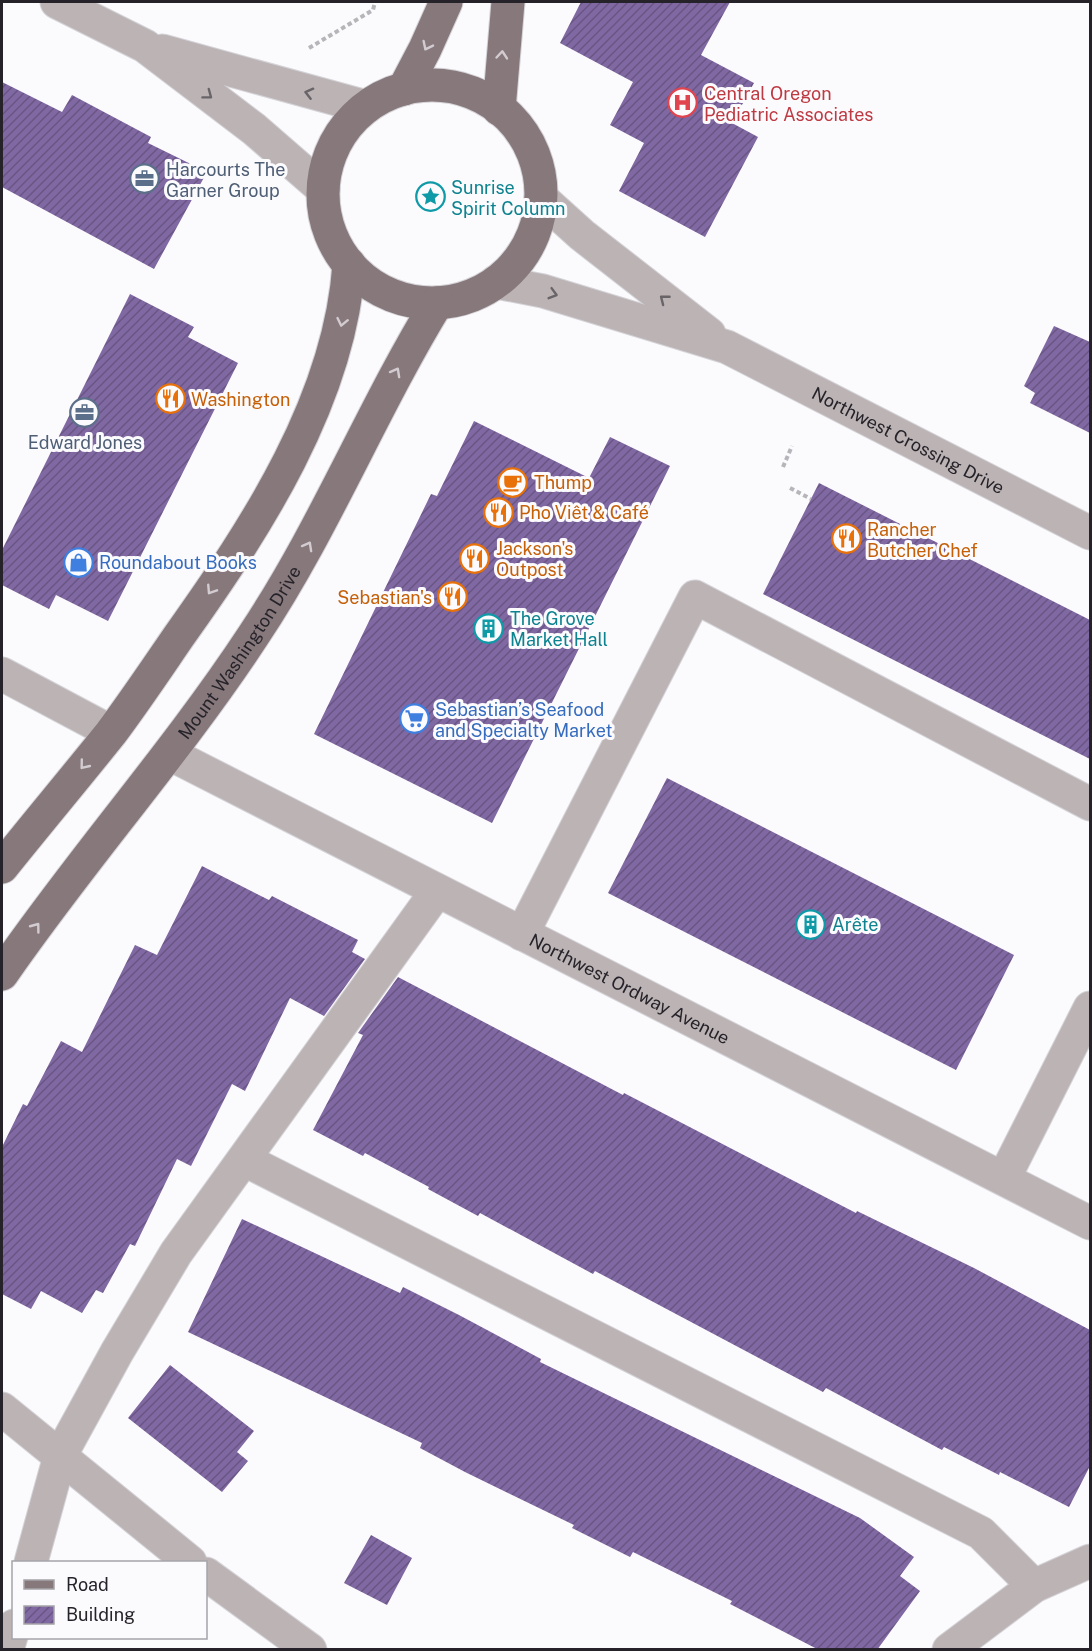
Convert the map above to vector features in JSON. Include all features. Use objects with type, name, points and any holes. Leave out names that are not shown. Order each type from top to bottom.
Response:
[{"type":"main road","points":[[404,88],[446,2]]},
{"type":"main road","points":[[499,109],[508,2]]},
{"type":"main road","points":[[429,85],[454,87],[478,95],[499,109],[522,132],[539,172],[541,198],[539,214],[528,247],[496,282],[461,299],[437,303],[421,302],[390,294],[376,286],[350,264],[329,231],[324,211],[323,189],[326,170],[335,143],[352,120],[366,107],[404,88],[429,85]]},
{"type":"main road","points":[[2,867],[111,732],[234,555],[259,515],[294,449],[335,353],[347,299],[350,264]]},
{"type":"main road","name":"Mount Washington Drive","points":[[2,974],[92,852],[170,754],[254,635],[308,549],[391,380],[437,303]]},
{"type":"street","points":[[57,2],[145,46],[271,83],[366,107]]},
{"type":"street","points":[[145,46],[254,129],[323,189]]},
{"type":"street","name":"Northwest Crossing Drive","points":[[541,198],[582,235],[727,347]]},
{"type":"street","name":"Northwest Crossing Drive","points":[[496,282],[543,291],[727,347],[1090,532]]},
{"type":"street","points":[[522,934],[695,597],[1090,804]]},
{"type":"street","points":[[2,674],[111,732]]},
{"type":"street","name":"Northwest Ordway Avenue","points":[[170,754],[1090,1223]]},
{"type":"street","points":[[32,1561],[60,1456],[117,1352],[176,1253],[437,891]]},
{"type":"street","points":[[1004,1178],[1090,1008]]},
{"type":"street","points":[[245,1160],[981,1533],[1034,1586]]},
{"type":"street","points":[[2,1409],[188,1561]]},
{"type":"street","points":[[949,1650],[1034,1586],[1090,1561]]},
{"type":"street","points":[[207,1575],[310,1650]]},
{"type":"street","points":[[7,1650],[12,1633]]},
{"type":"path","points":[[301,52],[373,10],[375,2]]},
{"type":"path","points":[[783,467],[792,446]]},
{"type":"path","points":[[790,488],[811,499]]},
{"type":"building","name":"Central Oregon Pediatric Associates","points":[[581,2],[730,2],[701,55],[754,83],[732,123],[758,137],[705,237],[619,191],[644,143],[610,125],[633,82],[560,43]]},
{"type":"building","points":[[2,82],[62,112],[72,95],[151,137],[148,143],[207,172],[154,269],[2,187]]},
{"type":"building","points":[[130,294],[194,327],[188,337],[238,363],[108,621],[56,595],[49,609],[2,585],[2,550]]},
{"type":"building","points":[[1054,326],[1090,342],[1090,433],[1030,403],[1035,393],[1024,386]]},
{"type":"building","name":"The Grove Market Hall","points":[[474,421],[589,478],[610,437],[670,466],[492,823],[314,734],[431,494],[437,496]]},
{"type":"building","points":[[819,483],[1090,620],[1090,759],[763,594]]},
{"type":"building","name":"Arête","points":[[667,778],[1014,955],[956,1070],[608,893]]},
{"type":"building","points":[[202,866],[269,900],[272,896],[358,940],[352,952],[365,959],[324,1016],[290,998],[245,1091],[232,1084],[191,1166],[177,1159],[135,1246],[130,1244],[103,1293],[96,1290],[82,1313],[41,1291],[31,1309],[2,1294],[2,1147],[23,1104],[27,1106],[61,1041],[82,1052],[135,945],[157,955]]},
{"type":"building","points":[[398,977],[623,1095],[624,1093],[856,1213],[857,1211],[974,1268],[1090,1330],[1090,1466],[1069,1507],[1000,1472],[999,1475],[944,1447],[942,1450],[826,1388],[823,1392],[595,1271],[593,1274],[480,1213],[478,1216],[365,1153],[363,1156],[313,1130],[363,1035],[358,1033]]},
{"type":"building","points":[[242,1219],[400,1293],[403,1287],[541,1359],[540,1362],[860,1518],[914,1557],[900,1576],[920,1591],[877,1650],[819,1650],[730,1604],[732,1601],[633,1552],[630,1557],[572,1528],[574,1525],[420,1448],[422,1443],[188,1332]]},
{"type":"building","points":[[170,1365],[254,1431],[237,1452],[248,1461],[222,1492],[128,1418]]},
{"type":"building","points":[[371,1535],[412,1558],[387,1605],[344,1583]]},
{"type":"place","name":"Central Oregon Pediatric Associates","points":[[683,103]]},
{"type":"place","name":"Harcourts The Garner Group","points":[[145,179]]},
{"type":"place","name":"Sunrise Spirit Column","points":[[430,197]]},
{"type":"place","name":"Washington","points":[[170,399]]},
{"type":"place","name":"Edward Jones","points":[[85,413]]},
{"type":"place","name":"Thump","points":[[513,482]]},
{"type":"place","name":"Pho Viêt & Café","points":[[498,512]]},
{"type":"place","name":"Rancher Butcher Chef","points":[[846,539]]},
{"type":"place","name":"Jackson's Outpost","points":[[475,558]]},
{"type":"place","name":"Roundabout Books","points":[[78,562]]},
{"type":"place","name":"Sebastian's","points":[[453,597]]},
{"type":"place","name":"The Grove Market Hall","points":[[489,628]]},
{"type":"place","name":"Sebastian’s Seafood and Specialty Market","points":[[414,719]]},
{"type":"place","name":"Arête","points":[[811,924]]}]
